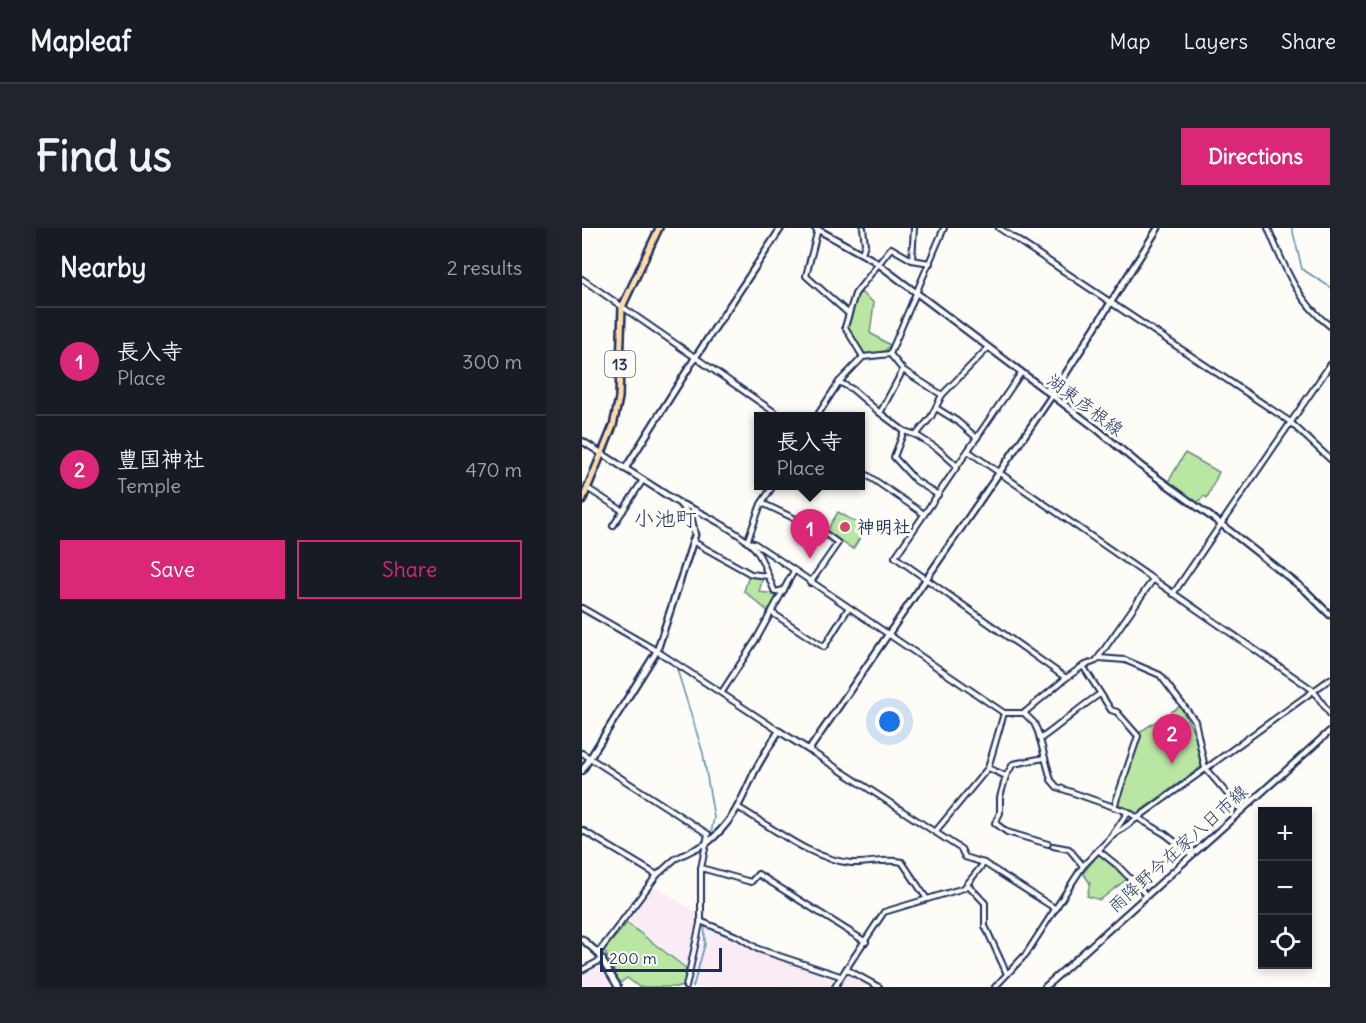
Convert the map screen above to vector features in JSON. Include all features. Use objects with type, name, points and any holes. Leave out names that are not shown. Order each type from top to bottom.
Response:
[{"type":"main road","name":"13","points":[[582,501],[613,426],[619,398],[622,307],[659,228]]},
{"type":"street","points":[[626,469],[695,358],[781,228]]},
{"type":"street","points":[[862,253],[865,244],[863,228]]},
{"type":"street","points":[[912,260],[914,228]]},
{"type":"street","points":[[890,354],[944,228]]},
{"type":"street","points":[[999,228],[1289,422],[1330,459]]},
{"type":"street","points":[[809,750],[887,633],[1051,397],[1158,228]]},
{"type":"street","points":[[1268,228],[1288,277],[1302,300],[1330,326]]},
{"type":"street","points":[[816,229],[806,276],[849,314]]},
{"type":"street","name":"湖東彦根線","points":[[816,229],[862,253],[879,265],[1221,524],[1300,586],[1330,615]]},
{"type":"street","points":[[863,357],[845,327],[855,294],[891,248],[912,260],[930,263]]},
{"type":"street","points":[[582,279],[773,412]]},
{"type":"street","points":[[916,435],[936,408],[942,395],[987,349]]},
{"type":"street","points":[[820,412],[839,382],[863,357],[890,354]]},
{"type":"street","points":[[890,354],[903,369],[942,395]]},
{"type":"street","points":[[1173,594],[1330,365]]},
{"type":"street","points":[[879,413],[903,369]]},
{"type":"street","points":[[1021,373],[895,557],[1066,678]]},
{"type":"street","points":[[839,382],[852,389],[904,431],[916,435],[938,449],[957,465]]},
{"type":"street","points":[[936,408],[957,421],[977,438]]},
{"type":"street","points":[[904,431],[894,457],[915,480],[938,495]]},
{"type":"street","points":[[582,441],[679,503],[696,510],[747,542],[757,551],[775,592],[783,590]]},
{"type":"street","points":[[968,451],[1152,581],[1313,690],[1330,714]]},
{"type":"street","points":[[865,474],[924,514]]},
{"type":"street","points":[[613,526],[643,480]]},
{"type":"street","points":[[587,488],[623,511]]},
{"type":"street","points":[[747,542],[762,503],[770,490]]},
{"type":"street","points":[[582,771],[657,651],[694,535],[691,517],[679,503]]},
{"type":"street","points":[[762,503],[823,532],[838,543],[810,583]]},
{"type":"street","points":[[692,541],[751,574],[768,576]]},
{"type":"street","points":[[747,542],[754,543],[1004,713],[1024,713],[1066,678],[1099,658],[1152,581]]},
{"type":"street","points":[[722,692],[794,571]]},
{"type":"street","points":[[582,609],[657,651],[722,692],[961,849],[965,857],[984,863],[1056,909]]},
{"type":"street","points":[[771,612],[824,647],[848,609]]},
{"type":"street","points":[[1099,658],[1125,660],[1160,675],[1196,721],[1205,768],[1241,810]]},
{"type":"street","points":[[1083,666],[1111,710],[1117,712],[1138,736],[1114,807]]},
{"type":"street","points":[[997,986],[1026,954],[1083,866],[1111,837],[1330,679]]},
{"type":"street","points":[[1040,740],[1058,728],[1075,710],[1100,694]]},
{"type":"street","points":[[934,832],[988,768],[1004,713]]},
{"type":"street","points":[[1024,713],[1034,723],[1051,780],[1057,787],[1128,812],[1165,834],[1192,855]]},
{"type":"street","points":[[598,953],[657,875],[675,859],[706,844],[730,822],[739,808],[753,773],[779,731]]},
{"type":"street","name":"雨降野今在家八日市線","points":[[1045,987],[1330,731]]},
{"type":"street","points":[[582,753],[708,834],[703,868],[700,921],[686,987]]},
{"type":"street","points":[[1044,758],[1013,764],[1006,776],[1000,797],[1000,813],[995,823],[1007,832],[1048,844]]},
{"type":"street","points":[[988,768],[1006,776]]},
{"type":"street","points":[[739,808],[795,842],[837,860],[851,863],[902,862],[927,898]]},
{"type":"street","points":[[1111,837],[1128,812]]},
{"type":"street","points":[[582,830],[657,875]]},
{"type":"street","points":[[1053,846],[1069,849],[1083,866]]},
{"type":"street","points":[[1098,850],[1118,866],[1147,897]]},
{"type":"street","points":[[835,987],[840,976],[866,942],[884,912],[968,885],[984,863]]},
{"type":"street","points":[[703,868],[751,882],[759,874],[866,942]]},
{"type":"street","points":[[968,885],[985,903],[985,926],[1008,974]]},
{"type":"street","points":[[700,921],[759,950],[840,976]]},
{"type":"street","points":[[582,939],[603,959],[618,987]]},
{"type":"street","points":[[582,970],[603,959]]},
{"type":"street","points":[[846,969],[879,987]]},
{"type":"shaded area","points":[[652,884],[699,914],[687,967],[628,922]]},
{"type":"shaded area","points":[[706,925],[750,948],[844,979],[847,971],[872,987],[691,987]]},
{"type":"shaded area","points":[[598,965],[601,966],[613,987],[582,987],[582,973]]},
{"type":"green space","points":[[862,293],[874,303],[870,333],[890,345],[885,351],[864,356],[846,327],[856,294]]},
{"type":"green space","points":[[1185,453],[1219,472],[1207,498],[1204,496],[1197,503],[1168,482]]},
{"type":"green space","points":[[838,512],[866,528],[853,549],[826,532]]},
{"type":"green space","points":[[749,575],[763,577],[759,592],[776,594],[778,598],[770,613],[744,591]]},
{"type":"green space","points":[[1180,706],[1195,734],[1201,767],[1136,814],[1115,802],[1141,731]]},
{"type":"green space","points":[[1099,854],[1127,879],[1100,900],[1087,896],[1090,883],[1083,873]]},
{"type":"green space","points":[[627,923],[686,968],[683,987],[639,987],[627,978],[620,983],[604,950]]},
{"type":"waterway","points":[[1292,228],[1302,269],[1330,287]]},
{"type":"waterway","points":[[582,612],[670,662]]},
{"type":"waterway","points":[[676,666],[703,753],[714,818],[710,838]]},
{"type":"waterway","points":[[693,987],[705,944],[703,874],[709,843]]},
{"type":"place","name":"神明社","points":[[845,527]]},
{"type":"place","name":"長入寺","points":[[810,559]]},
{"type":"place","name":"豊国神社","points":[[1172,764]]},
{"type":"district","name":"小池町","points":[[665,519]]}]
